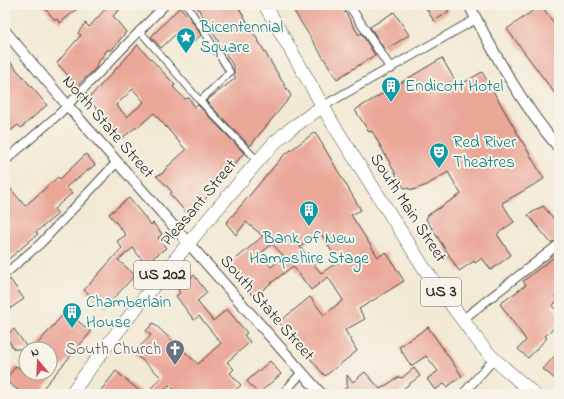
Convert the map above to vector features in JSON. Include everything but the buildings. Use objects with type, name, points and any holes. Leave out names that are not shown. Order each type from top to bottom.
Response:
[{"type":"main road","name":"US 3","points":[[265,5],[324,106]]},
{"type":"main road","name":"Pleasant Street","points":[[71,394],[119,328],[189,242],[258,161],[273,144],[324,106]]},
{"type":"main road","name":"South Main Street","points":[[324,106],[365,175],[424,268],[462,320],[494,359],[534,394]]},
{"type":"street","points":[[5,161],[67,105],[166,5]]},
{"type":"street","points":[[187,5],[230,72],[200,101]]},
{"type":"street","points":[[349,5],[390,69]]},
{"type":"street","points":[[469,5],[510,81],[545,132],[559,148]]},
{"type":"street","points":[[324,106],[476,19]]},
{"type":"street","points":[[140,30],[200,101],[258,161]]},
{"type":"street","name":"North State Street","points":[[5,31],[67,105],[189,242]]},
{"type":"street","points":[[5,274],[41,243],[117,162]]},
{"type":"street","name":"South State Street","points":[[189,242],[321,394]]},
{"type":"street","points":[[462,320],[559,244]]},
{"type":"street","points":[[463,394],[494,359]]},
{"type":"street","points":[[284,394],[302,372]]},
{"type":"place","name":"Bicentennial Square","points":[[186,54]]},
{"type":"place","name":"Endicott Hotel","points":[[391,103]]},
{"type":"place","name":"Red River Theatres","points":[[439,169]]},
{"type":"place","name":"Bank of New Hampshire Stage","points":[[309,227]]},
{"type":"place","name":"Chamberlain House","points":[[72,329]]},
{"type":"place","name":"South Church","points":[[175,366]]}]
